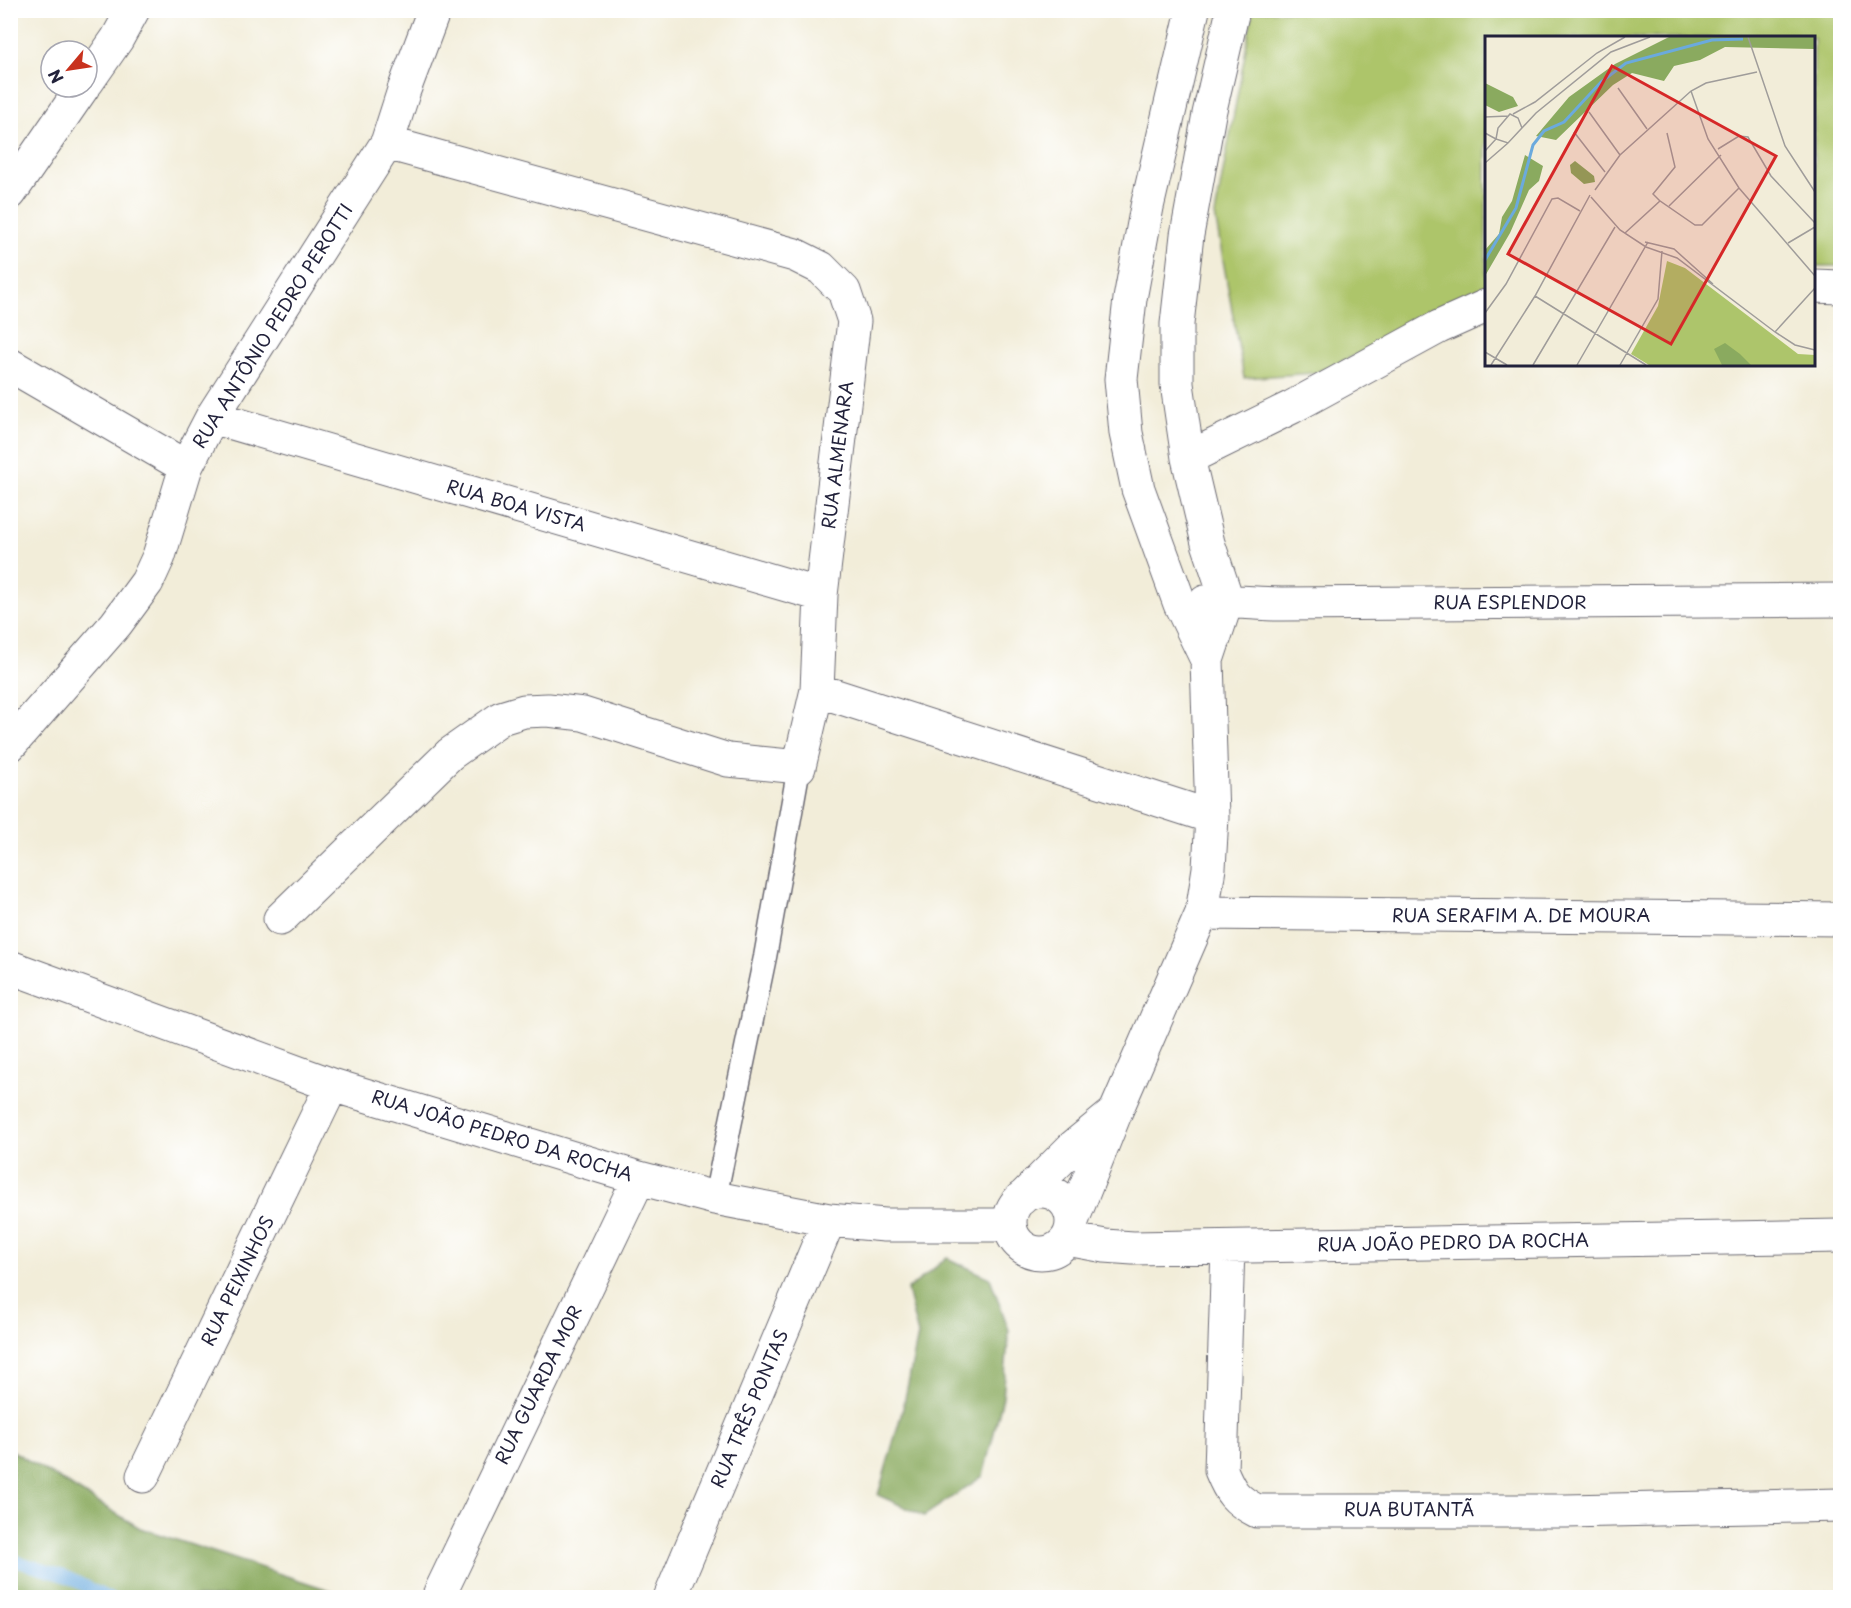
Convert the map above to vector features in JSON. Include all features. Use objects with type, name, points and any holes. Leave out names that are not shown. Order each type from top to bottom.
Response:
[{"type":"street","points":[[99,65],[133,10]]},
{"type":"street","name":"RUA ANTÔNIO PEDRO PEROTTI","points":[[10,745],[117,624],[147,582],[159,556],[186,467],[212,417],[387,143],[434,10]]},
{"type":"street","points":[[1193,10],[1147,207],[1131,299],[1121,379],[1126,433],[1138,489],[1180,604],[1207,660]]},
{"type":"street","points":[[1116,1112],[1073,1147],[1016,1211],[1018,1242],[1026,1248],[1043,1253],[1052,1251],[1070,1230],[1116,1112],[1202,913],[1209,868],[1212,817],[1207,660],[1227,600],[1209,543],[1188,458],[1177,384],[1177,324],[1187,234],[1209,114],[1233,10]]},
{"type":"street","points":[[10,193],[75,99]]},
{"type":"street","name":"RUA ALMENARA","points":[[387,143],[795,255],[821,268],[844,291],[854,321],[821,595],[817,690],[799,767]]},
{"type":"street","points":[[1815,286],[1840,287]]},
{"type":"street","points":[[1188,458],[1293,407],[1439,327],[1485,306]]},
{"type":"street","points":[[10,365],[186,467]]},
{"type":"street","name":"RUA BOA VISTA","points":[[212,417],[821,595]]},
{"type":"street","name":"RUA ESPLENDOR","points":[[1180,604],[1227,600],[1242,603],[1282,604],[1840,600]]},
{"type":"street","points":[[817,690],[1212,817]]},
{"type":"street","points":[[280,920],[450,754],[501,717],[524,711],[548,710],[583,714],[728,760],[799,767]]},
{"type":"street","name":"RUA SERAFIM A. DE MOURA","points":[[1202,913],[1840,919]]},
{"type":"street","name":"RUA JOÃO PEDRO DA ROCHA","points":[[10,967],[332,1085],[639,1178],[715,1198],[829,1220],[885,1225],[1016,1211],[1030,1193],[1040,1191],[1058,1196],[1065,1203],[1070,1230],[1106,1246],[1133,1248],[1840,1236]]},
{"type":"street","name":"RUA PEIXINHOS","points":[[143,1476],[332,1085]]},
{"type":"street","name":"RUA GUARDA MOR","points":[[440,1593],[639,1178]]},
{"type":"street","name":"RUA TRÊS PONTAS","points":[[670,1598],[829,1220]]},
{"type":"street","name":"RUA BUTANTÃ","points":[[1228,1247],[1221,1470],[1230,1490],[1240,1503],[1257,1511],[1566,1511],[1840,1505]]},
{"type":"lane","points":[[715,1198],[765,957],[799,767]]},
{"type":"green space","points":[[1253,11],[1840,11],[1840,266],[1815,266],[1815,36],[1485,36],[1485,287],[1375,347],[1315,373],[1244,378],[1215,215]]},
{"type":"green space","points":[[947,1258],[990,1278],[1009,1330],[1003,1397],[983,1476],[924,1516],[878,1495],[903,1408],[918,1335],[907,1290]]},
{"type":"green space","points":[[11,1450],[140,1528],[351,1597],[11,1597]]},
{"type":"waterway","points":[[10,1559],[67,1577],[109,1598]]}]
